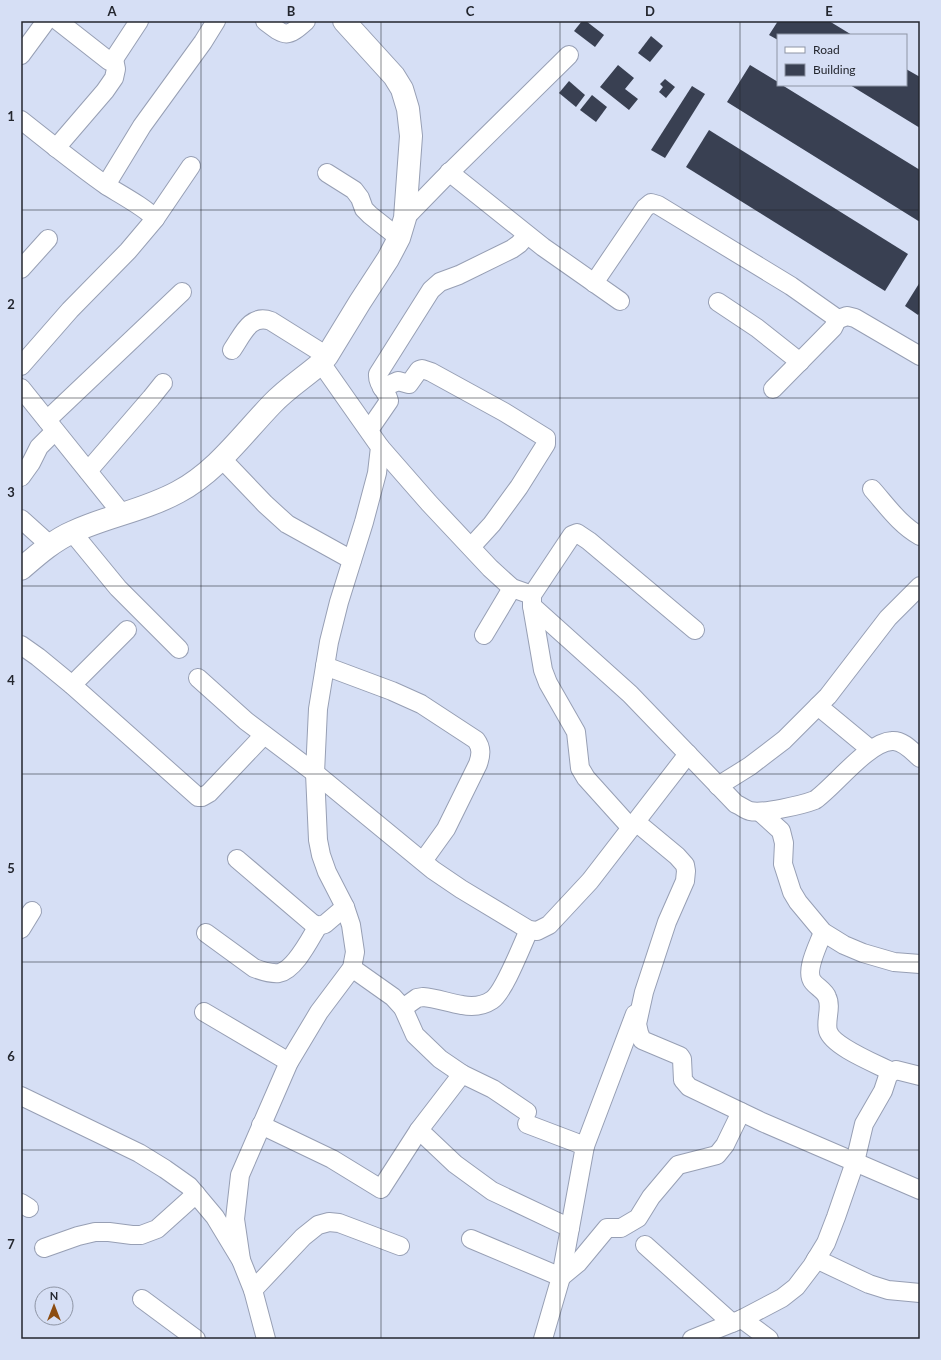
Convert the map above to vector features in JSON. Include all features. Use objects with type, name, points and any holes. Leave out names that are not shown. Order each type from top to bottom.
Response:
[{"type":"main road","points":[[21,569],[72,532],[138,510],[178,492],[194,482],[222,459],[273,403],[324,360],[388,259],[402,228],[411,136],[408,109],[402,89],[394,76],[344,21]]},
{"type":"street","points":[[21,55],[46,21]]},
{"type":"street","points":[[58,21],[107,60],[111,61],[114,59],[139,21]]},
{"type":"street","points":[[106,185],[142,126],[203,42],[216,21]]},
{"type":"street","points":[[265,21],[281,33],[288,34],[306,21]]},
{"type":"street","points":[[327,173],[354,190],[360,198],[364,209],[370,215],[402,228],[449,172],[569,55]]},
{"type":"street","points":[[56,148],[105,91],[114,78],[116,69],[114,59]]},
{"type":"street","points":[[21,120],[106,185],[145,210],[155,219]]},
{"type":"street","points":[[21,366],[70,310],[128,251],[155,219],[191,166]]},
{"type":"street","points":[[449,172],[527,235],[620,301]]},
{"type":"street","points":[[594,283],[645,208],[649,204],[654,203],[791,286],[835,317],[836,320],[834,328],[773,389]]},
{"type":"street","points":[[369,430],[388,403],[388,396],[378,380],[378,374],[435,285],[512,250],[527,235]]},
{"type":"street","points":[[21,269],[48,239]]},
{"type":"street","points":[[21,477],[31,463],[51,426],[182,292]]},
{"type":"street","points":[[718,302],[757,328],[800,362]]},
{"type":"street","points":[[836,320],[847,316],[855,318],[920,356]]},
{"type":"street","points":[[232,350],[248,326],[256,320],[264,319],[271,321],[324,360],[380,448],[429,503],[512,588],[532,601],[630,694],[736,804],[749,811],[760,812],[807,803],[815,800],[870,749],[891,741],[916,747]]},
{"type":"street","points":[[382,388],[398,381],[409,384],[419,370],[424,370],[437,375],[497,408],[546,438],[546,444],[519,488],[492,524],[471,547]]},
{"type":"street","points":[[88,471],[163,382]]},
{"type":"street","points":[[21,388],[123,515]]},
{"type":"street","points":[[241,1260],[235,1219],[240,1175],[289,1062],[319,1012],[352,968],[355,952],[354,939],[345,907],[327,872],[318,840],[315,773],[318,709],[325,666],[339,602],[364,522],[380,448]]},
{"type":"street","points":[[222,459],[265,504],[288,524],[352,560]]},
{"type":"street","points":[[872,489],[898,520],[912,532],[920,536]]},
{"type":"street","points":[[21,519],[51,546]]},
{"type":"street","points":[[72,532],[118,588],[179,649]]},
{"type":"street","points":[[543,1339],[561,1277],[585,1146],[644,992],[667,922],[685,881],[686,871],[685,865],[677,856],[633,825],[586,778],[580,768],[576,732],[548,683],[543,670],[532,601],[572,536],[577,534],[588,541],[695,630]]},
{"type":"street","points":[[718,786],[750,766],[784,740],[828,696],[888,618],[920,586]]},
{"type":"street","points":[[484,635],[512,588]]},
{"type":"street","points":[[72,685],[126,630]]},
{"type":"street","points":[[21,645],[72,685],[198,797],[202,797],[209,793],[264,735]]},
{"type":"street","points":[[325,666],[392,691],[421,704],[476,740],[480,745],[481,754],[478,764],[446,829],[423,861]]},
{"type":"street","points":[[198,678],[246,721],[315,773],[423,861],[461,889],[529,930],[537,931],[549,925],[590,881],[688,754]]},
{"type":"street","points":[[818,706],[870,749]]},
{"type":"street","points":[[760,812],[781,831],[784,843],[784,864],[792,892],[798,902],[823,932],[844,945],[863,953],[894,962],[920,964]]},
{"type":"street","points":[[237,859],[312,923],[318,926]]},
{"type":"street","points":[[206,933],[254,968],[279,973],[294,963],[318,926],[324,924],[345,907]]},
{"type":"street","points":[[21,929],[32,911]]},
{"type":"street","points":[[403,1008],[417,998],[422,997],[462,1005],[477,1006],[486,1004],[497,996],[529,930]]},
{"type":"street","points":[[823,932],[810,967],[809,974],[812,980],[827,997],[828,1032],[833,1040],[856,1054],[892,1072],[900,1071],[920,1076]]},
{"type":"street","points":[[352,968],[393,997],[403,1008],[415,1035],[440,1059],[462,1074],[493,1089],[527,1118],[585,1146]]},
{"type":"street","points":[[644,992],[637,1024],[638,1033],[642,1040],[680,1056],[682,1059],[683,1080],[689,1087],[741,1112],[920,1190]]},
{"type":"street","points":[[204,1012],[289,1062]]},
{"type":"street","points":[[692,1339],[737,1321],[782,1298],[796,1287],[826,1243],[855,1162],[864,1124],[883,1091],[888,1076],[892,1072]]},
{"type":"street","points":[[261,1125],[332,1159],[381,1189],[419,1130],[462,1074]]},
{"type":"street","points":[[21,1096],[139,1154],[165,1169],[189,1186],[215,1217],[241,1260],[253,1290],[266,1339]]},
{"type":"street","points":[[561,1277],[578,1263],[607,1228],[621,1228],[638,1218],[651,1197],[678,1165],[717,1155],[725,1145],[741,1112]]},
{"type":"street","points":[[419,1130],[455,1164],[492,1191],[570,1228]]},
{"type":"street","points":[[44,1248],[94,1232],[142,1235],[157,1229],[196,1194]]},
{"type":"street","points":[[253,1290],[303,1237],[318,1225],[329,1222],[340,1223],[400,1246]]},
{"type":"street","points":[[471,1240],[561,1277]]},
{"type":"street","points":[[645,1245],[737,1321],[769,1339]]},
{"type":"street","points":[[816,1259],[868,1284],[888,1290],[920,1293]]},
{"type":"street","points":[[142,1299],[196,1339]]},
{"type":"building","points":[[582,21],[586,21],[604,35],[595,47],[574,31]]},
{"type":"building","points":[[778,21],[829,21],[850,34],[777,34],[777,39],[769,35]]},
{"type":"building","points":[[651,36],[663,46],[650,62],[638,53]]},
{"type":"building","points":[[618,65],[634,78],[625,89],[638,99],[629,110],[600,87]]},
{"type":"building","points":[[750,65],[777,81],[777,86],[784,86],[920,170],[920,222],[727,102]]},
{"type":"building","points":[[907,70],[920,77],[920,128],[852,86],[907,86]]},
{"type":"building","points":[[665,79],[675,87],[666,98],[659,92],[663,87],[660,84]]},
{"type":"building","points":[[569,81],[585,95],[576,107],[559,93]]},
{"type":"building","points":[[692,86],[705,94],[665,158],[651,150]]},
{"type":"building","points":[[592,95],[607,107],[596,122],[580,110]]},
{"type":"building","points":[[709,130],[908,254],[885,291],[686,167]]},
{"type":"building","points":[[920,282],[920,312],[918,315],[905,306]]}]
